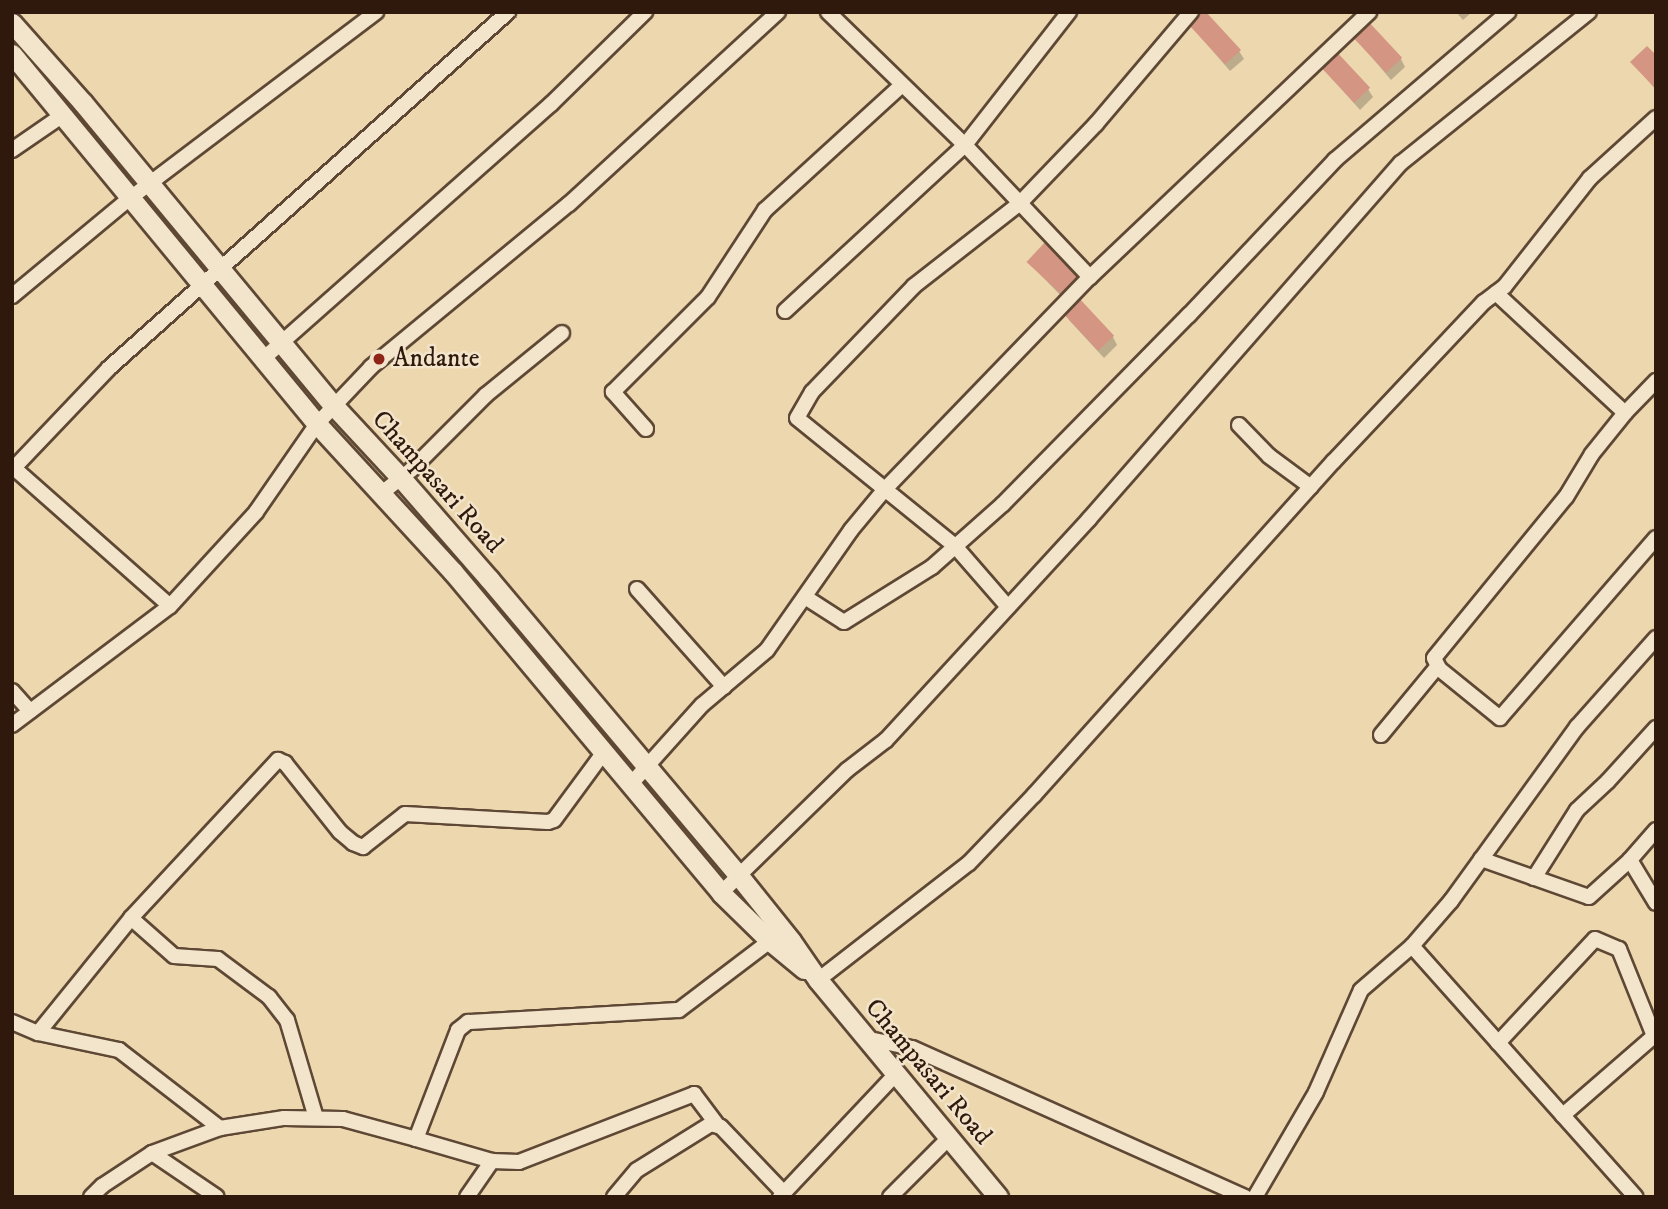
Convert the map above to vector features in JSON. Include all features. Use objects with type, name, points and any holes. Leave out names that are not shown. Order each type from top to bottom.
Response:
[{"type":"main road","name":"Champasari Road","points":[[12,23],[83,103],[334,407],[401,478],[739,876],[818,980],[998,1197]]},
{"type":"main road","name":"Champasari Road","points":[[15,62],[63,115],[129,199],[317,424],[383,492],[721,893],[769,941],[818,980]]},
{"type":"street","points":[[12,296],[129,199],[376,12]]},
{"type":"street","points":[[170,606],[13,469],[109,368],[508,12]]},
{"type":"street","points":[[264,358],[551,104],[645,12]]},
{"type":"street","points":[[12,725],[170,606],[256,512],[317,424],[371,367],[569,204],[778,12]]},
{"type":"street","points":[[828,12],[901,86],[965,145],[1090,277]]},
{"type":"street","points":[[785,310],[965,145],[1069,12]]},
{"type":"street","points":[[1008,607],[955,547],[797,418],[813,392],[914,286],[1019,204],[1096,124],[1191,12]]},
{"type":"street","points":[[631,784],[702,705],[767,650],[851,530],[885,489],[1090,277],[1369,12]]},
{"type":"street","points":[[805,597],[844,622],[932,567],[1003,504],[1189,315],[1335,160],[1508,12]]},
{"type":"street","points":[[721,893],[847,770],[886,740],[1008,607],[1401,163],[1589,12]]},
{"type":"street","points":[[646,429],[613,392],[708,297],[765,210],[901,86]]},
{"type":"street","points":[[12,150],[63,115]]},
{"type":"street","points":[[818,980],[969,863],[1034,796],[1311,487],[1484,302],[1505,286],[1590,178],[1656,118]]},
{"type":"street","points":[[1496,293],[1625,413]]},
{"type":"street","points":[[383,492],[401,478],[486,395],[562,333]]},
{"type":"street","points":[[1440,670],[1434,658],[1566,497],[1592,454],[1625,413],[1656,381]]},
{"type":"street","points":[[1239,425],[1269,456],[1311,487]]},
{"type":"street","points":[[1381,735],[1437,667],[1500,718],[1656,538]]},
{"type":"street","points":[[637,589],[724,687]]},
{"type":"street","points":[[1255,1197],[1316,1092],[1361,990],[1412,946],[1451,901],[1577,727],[1656,638]]},
{"type":"street","points":[[12,691],[30,711]]},
{"type":"street","points":[[1534,878],[1577,810],[1656,728]]},
{"type":"street","points":[[38,1032],[131,918],[278,760],[285,763],[341,832],[353,843],[363,847],[405,814],[548,822],[554,820],[604,752]]},
{"type":"street","points":[[1481,859],[1589,897],[1635,855],[1656,830]]},
{"type":"street","points":[[1635,855],[1656,846]]},
{"type":"street","points":[[1635,855],[1656,903]]},
{"type":"street","points":[[131,918],[174,956],[218,959],[269,997],[287,1020],[316,1118]]},
{"type":"street","points":[[1498,1043],[1595,939],[1619,949],[1654,1036],[1563,1115]]},
{"type":"street","points":[[416,1139],[458,1030],[468,1022],[679,1010],[769,941]]},
{"type":"street","points":[[1412,946],[1636,1197]]},
{"type":"street","points":[[12,1023],[38,1032],[119,1050],[220,1128]]},
{"type":"street","points":[[865,1038],[912,1048],[1245,1197]]},
{"type":"street","points":[[91,1197],[102,1186],[152,1153],[220,1128],[284,1118],[343,1119],[492,1161],[519,1162],[692,1094],[698,1097],[717,1125],[782,1195],[896,1074]]},
{"type":"street","points":[[614,1197],[642,1167],[707,1126],[717,1125]]},
{"type":"street","points":[[890,1197],[949,1138]]},
{"type":"street","points":[[152,1153],[218,1197]]},
{"type":"street","points":[[467,1197],[492,1161]]},
{"type":"building","points":[[1202,12],[1206,12],[1241,50],[1225,64],[1189,25]]},
{"type":"building","points":[[1366,19],[1402,58],[1386,73],[1350,34]]},
{"type":"building","points":[[1647,46],[1656,55],[1656,89],[1630,62]]},
{"type":"building","points":[[1334,49],[1370,88],[1354,103],[1318,64]]},
{"type":"building","points":[[1047,240],[1084,275],[1064,297],[1027,262]]},
{"type":"building","points":[[1078,297],[1114,336],[1098,351],[1062,312]]},
{"type":"place","name":"Andante","points":[[379,359]]}]
